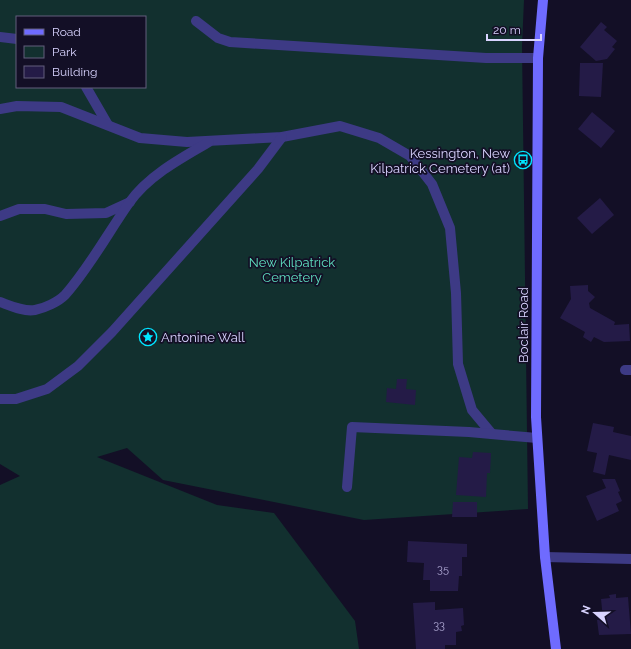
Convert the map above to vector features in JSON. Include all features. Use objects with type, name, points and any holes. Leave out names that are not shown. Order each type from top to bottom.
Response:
[{"type":"main road","name":"Boclair Road","points":[[542,0],[538,58],[537,438],[545,557],[556,649]]},
{"type":"street","points":[[196,21],[218,38],[230,42],[478,58],[538,58]]},
{"type":"street","points":[[0,37],[16,39]]},
{"type":"street","points":[[87,88],[108,125]]},
{"type":"street","points":[[0,109],[17,106],[61,107],[140,138],[187,142],[210,142],[282,137],[340,126],[379,138],[410,156],[432,184],[450,228],[456,293],[458,364],[472,410],[492,434]]},
{"type":"street","points":[[0,399],[16,399],[48,389],[78,366],[112,332],[258,169],[282,137]]},
{"type":"street","points":[[0,302],[19,309],[35,310],[49,305],[64,296],[120,220],[130,202],[153,179],[184,156],[210,142]]},
{"type":"street","points":[[0,216],[19,209],[45,209],[66,214],[106,213],[130,202]]},
{"type":"street","points":[[347,487],[352,427],[492,434],[537,438]]},
{"type":"street","points":[[545,557],[631,559]]},
{"type":"green space","name":"New Kilpatrick Cemetery","points":[[0,0],[524,0],[522,46],[528,509],[364,520],[163,480],[127,448],[97,457],[217,505],[274,513],[355,621],[359,649],[0,649],[0,485],[20,476],[0,464]]},
{"type":"building","points":[[601,22],[607,27],[604,30],[617,41],[612,47],[615,49],[607,59],[596,61],[580,47]]},
{"type":"building","points":[[580,63],[603,63],[601,97],[579,96]]},
{"type":"building","points":[[592,112],[615,131],[601,148],[578,129]]},
{"type":"building","points":[[600,198],[614,215],[592,234],[577,218]]},
{"type":"building","points":[[588,285],[588,291],[595,297],[589,303],[590,308],[615,322],[614,325],[629,324],[630,341],[604,342],[594,337],[591,342],[583,337],[585,332],[560,318],[571,299],[570,286]]},
{"type":"building","points":[[397,379],[407,379],[406,389],[416,390],[415,405],[386,402],[387,388],[396,389]]},
{"type":"building","points":[[593,423],[614,427],[613,432],[631,436],[631,460],[609,455],[605,475],[593,472],[597,453],[587,451]]},
{"type":"building","points":[[473,452],[491,453],[490,473],[487,473],[486,497],[456,495],[459,457],[472,458]]},
{"type":"building","points":[[602,479],[615,479],[622,501],[616,504],[619,511],[597,521],[586,496],[606,488]]},
{"type":"building","points":[[453,502],[477,502],[477,517],[452,517]]},
{"type":"building","points":[[408,541],[467,544],[467,557],[462,557],[462,576],[459,576],[458,591],[430,591],[430,580],[423,580],[424,563],[407,562]]},
{"type":"building","points":[[616,594],[616,598],[628,597],[631,634],[599,635],[597,620],[603,619],[601,599],[610,598],[609,595]]},
{"type":"building","points":[[435,602],[435,610],[463,608],[464,625],[461,626],[462,631],[456,632],[456,645],[445,645],[445,649],[416,649],[413,603]]},
{"type":"place","name":"Kessington, New Kilpatrick Cemetery (at)","points":[[523,160]]},
{"type":"place","name":"Antonine Wall","points":[[148,337]]}]
